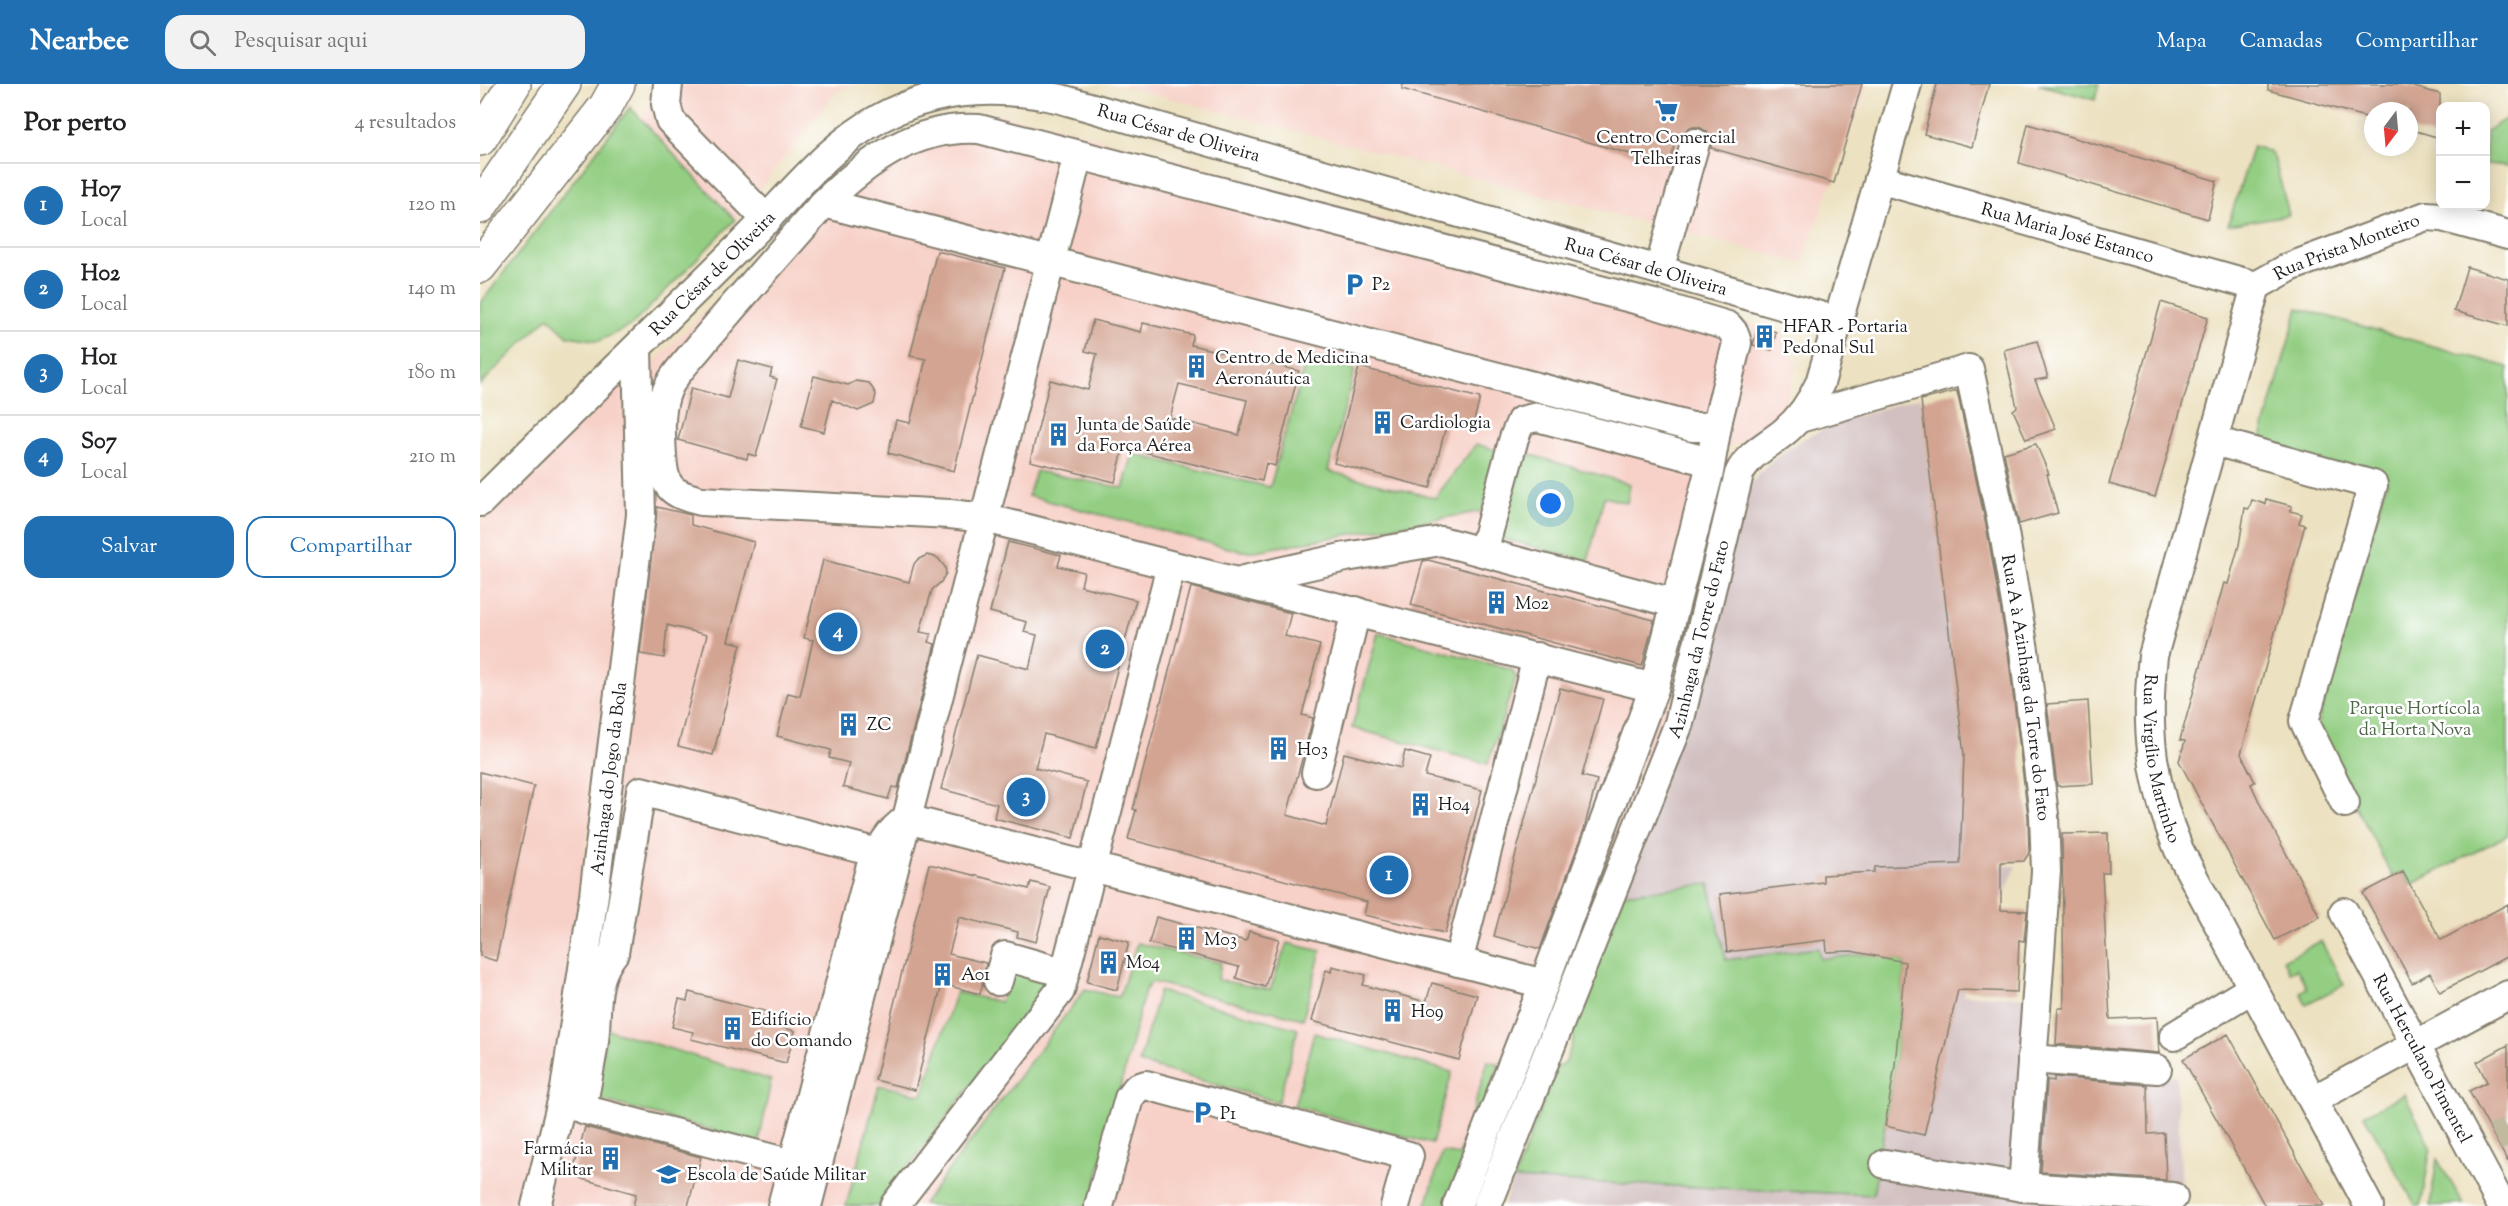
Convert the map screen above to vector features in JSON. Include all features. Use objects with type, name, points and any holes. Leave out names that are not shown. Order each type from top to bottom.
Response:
[{"type":"highway","points":[[480,139],[514,84]]},
{"type":"highway","points":[[480,207],[564,84]]},
{"type":"highway","points":[[480,266],[606,106],[618,84]]},
{"type":"street","points":[[668,84],[666,104],[670,120],[767,220]]},
{"type":"street","name":"Azinhaga da Torre do Fato","points":[[1487,1206],[1679,723],[1739,474],[1751,455],[1800,418],[1812,401],[1820,383],[1907,84]]},
{"type":"street","name":"Rua César de Oliveira","points":[[480,502],[767,220],[837,147],[881,117],[905,106],[938,96],[982,90],[1008,90],[1061,99],[1838,321]]},
{"type":"street","points":[[1458,1206],[1544,984],[1654,688],[1737,344],[1734,333],[1728,326],[1664,307],[979,129],[963,128],[931,134],[900,144],[875,160],[824,203],[739,299],[672,380],[664,398],[661,440],[664,476],[668,486],[680,495],[701,501],[950,514],[985,518],[1654,688]]},
{"type":"street","points":[[1653,268],[1689,141]]},
{"type":"street","points":[[782,1206],[805,1167],[845,1016],[908,819],[1078,155]]},
{"type":"street","name":"Rua Maria José Estanco","points":[[1879,179],[2256,286]]},
{"type":"street","points":[[824,203],[1678,424],[1708,427],[1718,420]]},
{"type":"street","name":"Rua Prista Monteiro","points":[[2256,286],[2290,267],[2426,216],[2442,217],[2508,235]]},
{"type":"street","name":"Rua Virgílio Martinho","points":[[2256,286],[2153,656],[2149,723],[2155,780],[2165,816],[2179,850],[2369,1206]]},
{"type":"street","name":"Azinhaga do Jogo da Bola","points":[[536,1206],[565,1089],[572,1043],[594,895],[641,515],[637,348]]},
{"type":"street","name":"Rua A à Azinhaga da Torre do Fato","points":[[1800,418],[1969,369],[2011,572],[2024,650],[2044,815],[2046,871],[2023,1186]]},
{"type":"street","points":[[1483,552],[1521,420],[1537,417],[1710,462]]},
{"type":"street","points":[[2214,441],[2373,484],[2304,721],[2345,803]]},
{"type":"street","points":[[1239,582],[1347,557],[1441,541],[1674,603]]},
{"type":"street","points":[[898,1205],[1060,991],[1172,566]]},
{"type":"street","points":[[1316,773],[1356,611]]},
{"type":"street","points":[[1458,962],[1537,657]]},
{"type":"street","points":[[557,1206],[555,1205],[582,1109],[594,1041],[597,989],[604,966],[615,953],[641,791],[878,853]]},
{"type":"street","points":[[845,1016],[870,869],[897,825],[908,819],[1544,984]]},
{"type":"street","name":"Rua Herculano Pimentel","points":[[2344,912],[2416,1045],[2484,1144],[2502,1206]]},
{"type":"street","points":[[998,981],[1005,956],[1065,973]]},
{"type":"street","points":[[2174,1036],[2253,988]]},
{"type":"street","points":[[2313,1100],[2508,996]]},
{"type":"street","points":[[2032,1059],[2157,1069]]},
{"type":"street","points":[[1099,1206],[1129,1098],[1137,1088],[1146,1085],[1409,1156],[1395,1206]]},
{"type":"street","points":[[582,1109],[805,1167]]},
{"type":"street","points":[[1885,1164],[2023,1186],[2172,1197]]},
{"type":"street","points":[[805,1167],[807,1206]]},
{"type":"shaded area","points":[[660,84],[855,84],[837,90],[733,223],[631,140]]},
{"type":"shaded area","points":[[1115,84],[1868,84],[1802,263]]},
{"type":"shaded area","points":[[994,114],[1049,124],[1782,333],[1797,364],[1779,423],[1726,449],[1728,464],[1673,698],[1477,1206],[545,1206],[648,368],[841,175],[938,122]]},
{"type":"shaded area","points":[[631,371],[633,494],[554,1091],[526,1206],[480,1206],[480,522]]},
{"type":"shaded area","points":[[1920,397],[1964,755],[1961,864],[2016,866],[1963,995],[2028,997],[2025,1067],[2176,1076],[2183,1206],[1503,1206],[1556,1068],[1565,1064],[1574,1038],[1570,1031],[1747,491],[1758,474],[1803,439],[1841,421]]},
{"type":"green space","points":[[2038,84],[2099,84],[2095,100]]},
{"type":"green space","points":[[630,107],[735,220],[632,325],[599,341],[568,336],[548,317],[480,385],[480,304]]},
{"type":"green space","points":[[2507,118],[2508,166],[2490,164],[2490,129]]},
{"type":"green space","points":[[2253,146],[2270,152],[2274,157],[2289,215],[2228,225]]},
{"type":"green space","name":"Parque Hortícola da Horta Nova","points":[[2298,308],[2508,367],[2508,835],[2411,885],[2403,872],[2393,877],[2316,729],[2387,482],[2259,445]]},
{"type":"green space","points":[[1307,356],[1355,369],[1328,471],[1435,498],[1476,444],[1499,451],[1483,511],[1255,551],[1240,551],[1028,496],[1036,471],[1123,488],[1133,454],[1270,487]]},
{"type":"green space","points":[[1521,452],[1630,484],[1627,503],[1604,497],[1588,561],[1500,538]]},
{"type":"green space","points":[[1378,633],[1512,670],[1516,677],[1488,764],[1352,728]]},
{"type":"green space","points":[[1709,884],[1726,960],[1818,948],[1820,959],[1866,954],[1905,962],[1895,1066],[1873,1195],[1514,1179],[1556,1068],[1565,1064],[1574,1038],[1570,1031],[1622,894]]},
{"type":"green space","points":[[2321,941],[2344,985],[2306,1004],[2300,992],[2307,988],[2297,969],[2289,972],[2283,960]]},
{"type":"green space","points":[[1137,943],[1221,963],[1218,980],[1270,990],[1287,943],[1321,951],[1303,1019],[1152,982],[1145,990],[1090,1206],[931,1206],[923,1204],[1085,989],[1119,997]]},
{"type":"green space","points":[[1014,970],[1049,978],[1048,984],[879,1206],[846,1206],[879,1085],[922,1095],[956,992],[1000,1002]]},
{"type":"green space","points":[[1159,991],[1298,1029],[1278,1102],[1139,1063]]},
{"type":"green space","points":[[607,1029],[771,1080],[759,1143],[594,1098]]},
{"type":"green space","points":[[1314,1033],[1452,1072],[1432,1144],[1294,1106]]},
{"type":"green space","points":[[1488,1061],[1500,1064],[1445,1206],[1426,1206],[1442,1152],[1459,1155]]},
{"type":"green space","points":[[2404,1094],[2431,1147],[2421,1206],[2416,1206],[2364,1115]]},
{"type":"green space","points":[[2437,1159],[2464,1204],[2430,1206]]},
{"type":"building","name":"Centro Comercial Telheiras","points":[[1403,84],[1862,84],[1834,183],[1711,148],[1711,140],[1707,132],[1699,127],[1690,127],[1677,138],[1669,165],[1402,89]]},
{"type":"building","points":[[1937,84],[1989,84],[1972,147],[1924,134]]},
{"type":"building","points":[[2268,84],[2403,84],[2440,94],[2440,102],[2436,102],[2436,137],[2418,132],[2418,102],[2364,102],[2364,117],[2268,90]]},
{"type":"building","points":[[2028,124],[2217,181],[2208,219],[2019,163]]},
{"type":"building","points":[[937,251],[1005,268],[954,471],[888,453],[896,420],[910,423],[926,359],[910,356]]},
{"type":"building","points":[[2467,267],[2508,279],[2508,326],[2454,311]]},
{"type":"building","points":[[2161,302],[2208,317],[2155,497],[2109,484]]},
{"type":"building","points":[[1093,320],[1141,332],[1143,323],[1193,335],[1191,345],[1299,371],[1275,466],[1266,463],[1262,481],[1124,447],[1115,482],[1030,461],[1050,380],[1088,390],[1097,354],[1085,351]],"holes":[[[1179,384],[1247,400],[1239,435],[1170,418]]]},
{"type":"building","name":"HFAR - Portaria Pedonal Sul","points":[[1758,326],[1776,332],[1772,350],[1753,345]]},
{"type":"building","points":[[2037,341],[2048,378],[2035,380],[2056,429],[2026,439],[2013,410],[2017,407],[2004,350]]},
{"type":"building","points":[[738,360],[772,369],[770,377],[777,379],[756,456],[748,454],[747,459],[678,440],[691,388],[728,398]]},
{"type":"building","name":"Cardiologia","points":[[1359,367],[1480,398],[1472,428],[1447,422],[1430,488],[1334,463]]},
{"type":"building","points":[[814,376],[848,385],[856,381],[869,383],[876,394],[874,404],[858,411],[832,400],[824,432],[801,426]]},
{"type":"building","points":[[1957,391],[1987,530],[2008,652],[2028,816],[2029,853],[2024,861],[2001,862],[2001,910],[2027,911],[2024,941],[2019,940],[2017,992],[1958,990],[1924,1135],[1885,1126],[1895,1065],[1905,962],[1851,951],[1827,952],[1826,940],[1727,952],[1720,894],[1823,882],[1823,875],[1874,872],[1875,867],[1960,864],[1964,755],[1921,400]]},
{"type":"building","points":[[2036,444],[2049,474],[2047,474],[2058,513],[2019,524],[2004,453]]},
{"type":"building","points":[[2266,499],[2292,506],[2290,511],[2302,514],[2299,523],[2305,525],[2241,754],[2255,782],[2251,784],[2262,808],[2320,917],[2275,940],[2179,761],[2185,741],[2180,740],[2224,583],[2228,584],[2239,545],[2245,508],[2249,509],[2252,500],[2265,504]]},
{"type":"building","points":[[657,507],[691,515],[691,525],[754,542],[728,641],[741,644],[713,755],[678,746],[707,635],[667,625],[664,658],[640,654]]},
{"type":"building","points":[[1008,542],[1061,555],[1058,566],[1084,572],[1081,586],[1136,600],[1096,748],[1044,734],[1035,768],[1087,782],[1073,838],[994,818],[997,804],[941,789],[977,655],[1029,669],[1037,635],[1024,632],[1027,622],[990,612]]},
{"type":"building","points":[[927,555],[938,558],[945,567],[946,573],[941,582],[932,590],[920,632],[931,634],[928,642],[935,644],[898,788],[892,787],[888,799],[843,787],[849,763],[829,758],[831,750],[777,736],[788,693],[800,696],[813,640],[804,638],[823,560],[909,582],[914,564]]},
{"type":"building","name":"M02","points":[[1428,560],[1654,620],[1642,666],[1411,605],[1423,561]]},
{"type":"building","points":[[1191,587],[1291,613],[1285,636],[1320,645],[1302,715],[1313,718],[1287,815],[1326,826],[1344,753],[1401,768],[1405,751],[1430,758],[1425,776],[1482,790],[1445,933],[1364,915],[1367,902],[1128,839],[1136,810],[1133,809]]},
{"type":"building","points":[[1560,688],[1603,699],[1582,776],[1597,780],[1584,829],[1540,949],[1494,936]]},
{"type":"building","points":[[2088,701],[2093,784],[2057,786],[2047,704]]},
{"type":"building","points":[[480,772],[534,786],[496,961],[480,956]]},
{"type":"building","points":[[2108,833],[2109,873],[2102,873],[2110,1019],[2157,1017],[2159,1053],[2056,1044],[2058,1008],[2064,1008],[2062,834]]},
{"type":"building","name":"A01","points":[[929,864],[1029,889],[1031,882],[1050,887],[1036,942],[1017,937],[1018,932],[959,917],[949,954],[986,963],[980,994],[942,984],[915,1090],[875,1080]]},
{"type":"building","points":[[2403,872],[2441,940],[2508,904],[2508,956],[2440,992],[2430,973],[2412,983],[2363,893]]},
{"type":"building","points":[[1156,917],[1246,941],[1249,931],[1279,939],[1265,987],[1236,978],[1239,967],[1149,943]]},
{"type":"building","name":"M04","points":[[1099,934],[1129,942],[1117,990],[1087,982]]},
{"type":"building","name":"H09","points":[[1332,966],[1366,975],[1363,985],[1426,1002],[1432,983],[1477,995],[1459,1060],[1312,1021],[1326,970],[1331,972]]},
{"type":"building","name":"Edifício do Comando","points":[[689,992],[772,1013],[770,1024],[795,1031],[786,1063],[691,1039],[693,1032],[672,1027],[679,999],[687,1001]]},
{"type":"building","points":[[2228,1034],[2324,1206],[2265,1206],[2183,1059]]},
{"type":"building","points":[[2508,1045],[2508,1162],[2469,1091],[2487,1082],[2477,1062]]},
{"type":"building","points":[[2054,1077],[2147,1085],[2148,1134],[2164,1133],[2166,1180],[2041,1172],[2047,1080],[2054,1081]]},
{"type":"building","points":[[585,1127],[701,1157],[688,1206],[633,1206],[636,1194],[572,1176]]},
{"type":"tunnel","points":[[2495,1138],[2508,1131]]},
{"type":"place","name":"Centro Comercial Telheiras","points":[[1666,111]]},
{"type":"place","name":"P2","points":[[1354,284]]},
{"type":"place","name":"HFAR - Portaria Pedonal Sul","points":[[1765,336]]},
{"type":"place","name":"Centro de Medicina Aeronáutica","points":[[1197,367]]},
{"type":"place","name":"Cardiologia","points":[[1382,422]]},
{"type":"place","name":"Junta de Saúde da Força Aérea","points":[[1059,434]]},
{"type":"place","name":"M02","points":[[1497,603]]},
{"type":"place","name":"S07","points":[[838,632]]},
{"type":"place","name":"H02","points":[[1105,649]]},
{"type":"place","name":"ZC","points":[[849,724]]},
{"type":"place","name":"H03","points":[[1279,749]]},
{"type":"place","name":"H01","points":[[1026,797]]},
{"type":"place","name":"H04","points":[[1420,804]]},
{"type":"place","name":"H07","points":[[1389,875]]},
{"type":"place","name":"M03","points":[[1186,939]]},
{"type":"place","name":"M04","points":[[1108,962]]},
{"type":"place","name":"A01","points":[[943,974]]},
{"type":"place","name":"H09","points":[[1393,1011]]},
{"type":"place","name":"Edifício do Comando","points":[[733,1029]]},
{"type":"place","name":"P1","points":[[1202,1113]]},
{"type":"place","name":"Farmácia Militar","points":[[611,1158]]},
{"type":"place","name":"Escola de Saúde Militar","points":[[669,1174]]}]
